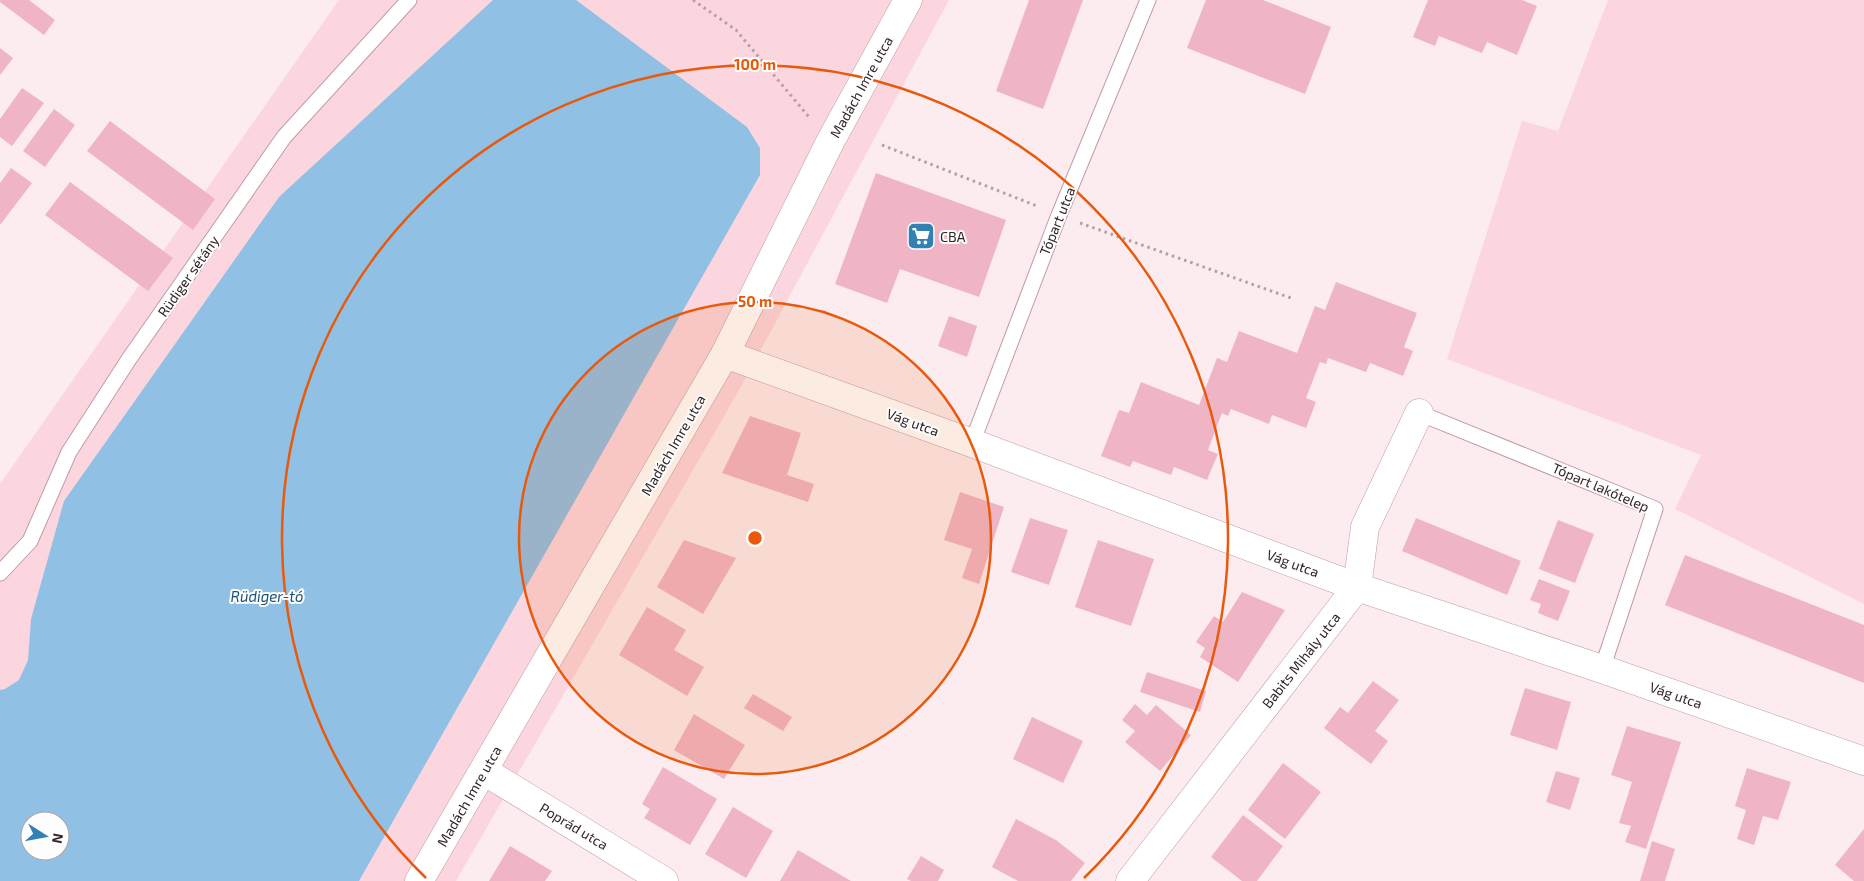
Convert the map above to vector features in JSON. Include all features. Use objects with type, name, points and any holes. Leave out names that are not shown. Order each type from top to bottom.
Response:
[{"type":"street","name":"Madách Imre utca","points":[[419,881],[726,354],[830,142],[908,0]]},
{"type":"street","name":"Vág utca","points":[[726,354],[972,443],[1357,587],[1602,669],[1864,761]]},
{"type":"street","points":[[1357,587],[1365,527],[1419,413]]},
{"type":"street","name":"Babits Mihály utca","points":[[1130,881],[1357,587]]},
{"type":"street","name":"Poprád utca","points":[[484,771],[664,881]]},
{"type":"lane","name":"Rüdiger sétány","points":[[0,573],[30,541],[68,452],[129,359],[284,137],[409,0]]},
{"type":"lane","name":"Tópart utca","points":[[972,443],[1059,215],[1148,0]]},
{"type":"lane","name":"Tópart lakótelep","points":[[1419,413],[1655,509],[1602,669]]},
{"type":"path","points":[[693,0],[736,30],[830,142]]},
{"type":"path","points":[[882,145],[1059,215],[1291,298]]},
{"type":"shaded area","name":"Rüdiger-tó","points":[[339,0],[949,0],[738,392],[456,881],[0,881],[0,484]]},
{"type":"shaded area","points":[[1608,0],[1864,0],[1864,604],[1675,509],[1701,455],[1447,359],[1522,121],[1558,131]]},
{"type":"water","name":"Rüdiger-tó","points":[[493,0],[576,0],[747,127],[760,148],[760,175],[359,881],[0,881],[0,690],[19,680],[28,660],[31,619],[64,501],[279,197]]},
{"type":"building","points":[[0,0],[29,0],[55,20],[44,35],[0,2]]},
{"type":"building","points":[[1029,0],[1083,0],[1043,109],[996,91]]},
{"type":"building","points":[[1206,0],[1263,0],[1331,27],[1305,94],[1187,48]]},
{"type":"building","points":[[1428,0],[1522,0],[1537,6],[1517,55],[1487,42],[1482,53],[1439,36],[1435,46],[1413,37]]},
{"type":"building","points":[[0,48],[13,58],[0,75]]},
{"type":"building","points":[[22,88],[44,103],[12,146],[0,137],[0,119]]},
{"type":"building","points":[[54,109],[75,125],[45,167],[23,151]]},
{"type":"building","points":[[110,121],[215,199],[193,230],[87,151]]},
{"type":"building","points":[[11,168],[32,183],[0,225],[0,183]]},
{"type":"building","points":[[876,173],[1006,220],[979,297],[900,269],[887,303],[835,284]]},
{"type":"building","points":[[70,182],[173,258],[148,291],[45,215]]},
{"type":"building","points":[[1336,282],[1417,313],[1404,347],[1413,351],[1403,376],[1370,363],[1366,372],[1328,358],[1326,364],[1320,362],[1306,398],[1316,402],[1306,428],[1272,415],[1269,424],[1231,409],[1228,416],[1222,413],[1208,450],[1218,454],[1207,480],[1174,467],[1171,475],[1133,461],[1130,467],[1101,456],[1119,410],[1129,413],[1141,382],[1199,405],[1217,358],[1227,362],[1239,331],[1297,353],[1315,306],[1325,310]]},
{"type":"building","points":[[949,316],[977,326],[967,357],[938,346]]},
{"type":"building","points":[[750,416],[801,433],[787,475],[814,484],[808,502],[722,473]]},
{"type":"building","points":[[960,492],[1004,507],[979,584],[962,578],[972,549],[944,540]]},
{"type":"building","points":[[1030,518],[1068,530],[1049,585],[1011,572]]},
{"type":"building","points":[[1416,518],[1521,561],[1507,595],[1402,551]]},
{"type":"building","points":[[1558,520],[1594,534],[1575,583],[1539,569]]},
{"type":"building","points":[[684,540],[736,558],[703,614],[657,587]]},
{"type":"building","points":[[1098,540],[1154,559],[1131,626],[1075,607]]},
{"type":"building","points":[[1685,555],[1864,625],[1864,683],[1665,605]]},
{"type":"building","points":[[1539,579],[1570,591],[1558,621],[1538,613],[1541,604],[1530,600]]},
{"type":"building","points":[[1242,592],[1285,610],[1238,682],[1200,657],[1205,648],[1196,642],[1214,616],[1223,622]]},
{"type":"building","points":[[647,607],[686,630],[674,650],[704,667],[687,696],[619,655]]},
{"type":"building","points":[[1147,672],[1206,691],[1200,712],[1140,692]]},
{"type":"building","points":[[1373,681],[1399,700],[1375,731],[1388,741],[1371,764],[1324,728],[1340,707],[1348,713]]},
{"type":"building","points":[[1525,688],[1571,702],[1557,750],[1510,735]]},
{"type":"building","points":[[753,694],[792,717],[783,731],[744,708]]},
{"type":"building","points":[[1135,704],[1147,715],[1156,705],[1191,735],[1160,771],[1125,742],[1135,731],[1122,720]]},
{"type":"building","points":[[694,714],[745,745],[724,779],[674,750]]},
{"type":"building","points":[[1032,717],[1083,741],[1063,783],[1013,759]]},
{"type":"building","points":[[1627,726],[1681,742],[1646,849],[1625,842],[1631,826],[1619,823],[1632,782],[1611,775]]},
{"type":"building","points":[[1283,763],[1321,792],[1285,839],[1248,810]]},
{"type":"building","points":[[663,767],[717,799],[690,845],[644,818],[650,809],[642,804]]},
{"type":"building","points":[[1747,768],[1791,782],[1778,820],[1763,816],[1754,845],[1737,839],[1746,810],[1735,806]]},
{"type":"building","points":[[1556,771],[1580,778],[1570,810],[1546,802]]},
{"type":"building","points":[[733,807],[773,831],[746,878],[705,854]]},
{"type":"building","points":[[1243,815],[1283,846],[1257,881],[1242,881],[1211,857]]},
{"type":"building","points":[[1016,819],[1056,840],[1085,863],[1071,881],[1018,881],[992,867]]},
{"type":"building","points":[[1864,829],[1864,881],[1854,881],[1835,865]]},
{"type":"building","points":[[1652,841],[1675,849],[1665,881],[1640,881]]},
{"type":"building","points":[[510,846],[552,871],[545,881],[489,881]]},
{"type":"building","points":[[798,850],[851,881],[780,881]]},
{"type":"building","points":[[921,856],[944,870],[938,881],[911,881],[907,879]]},
{"type":"place","name":"CBA","points":[[921,236]]}]
